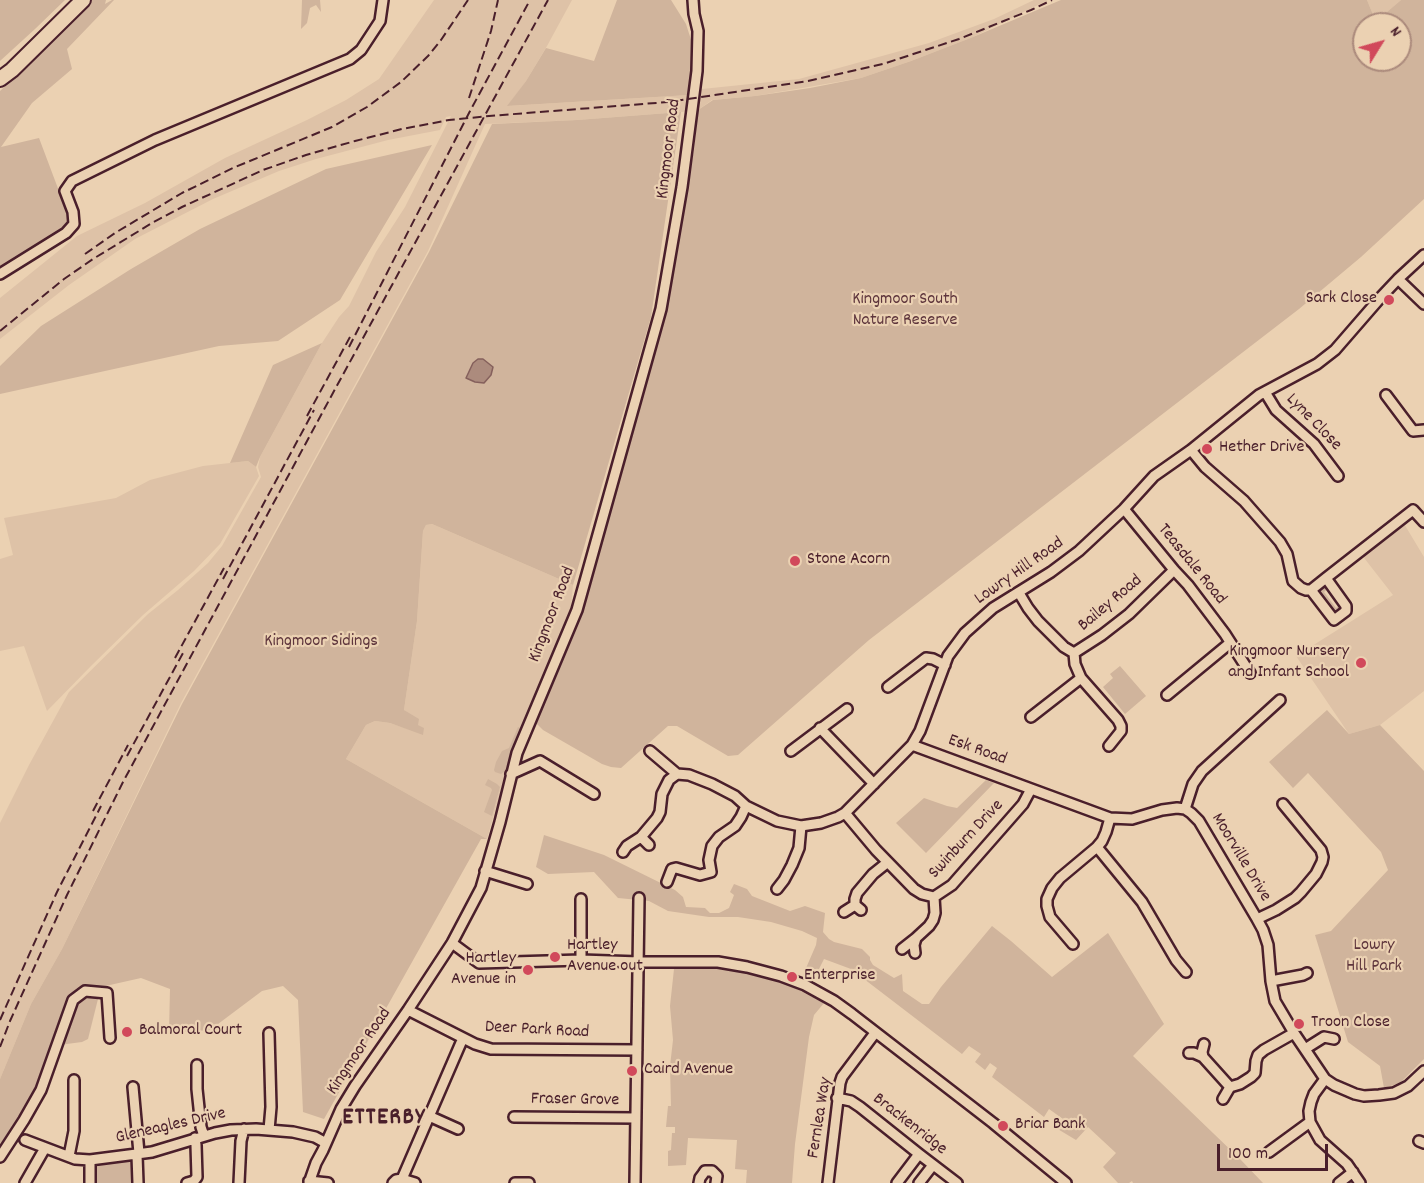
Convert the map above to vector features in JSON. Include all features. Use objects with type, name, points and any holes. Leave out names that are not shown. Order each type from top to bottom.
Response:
[{"type":"highway","points":[[0,80],[83,0]]},
{"type":"street","points":[[0,274],[66,233],[74,224],[73,212],[65,191],[72,180],[155,140],[350,59],[361,50],[380,21],[383,0]]},
{"type":"street","name":"Kingmoor Road","points":[[685,0],[694,14]]},
{"type":"street","name":"Kingmoor Road","points":[[309,1182],[341,1109],[452,943],[481,888],[517,753],[577,610],[662,309],[682,187],[697,71],[698,38],[693,0]]},
{"type":"street","name":"Lowry Hill Road","points":[[650,751],[677,774],[689,775],[712,784],[735,796],[746,806],[777,821],[801,826],[821,823],[838,817],[912,745],[920,731],[948,656],[965,633],[993,608],[1020,593],[1079,551],[1124,509],[1154,476],[1191,450],[1227,420],[1264,392],[1317,364],[1335,350],[1398,279],[1424,255]]},
{"type":"street","points":[[1398,279],[1424,304]]},
{"type":"street","name":"Lyne Close","points":[[1264,392],[1276,411],[1314,444],[1338,476]]},
{"type":"street","points":[[1386,395],[1413,432],[1424,430]]},
{"type":"street","points":[[1191,450],[1205,467],[1244,501],[1281,542],[1287,554],[1293,581],[1306,590],[1311,590],[1413,510],[1424,522]]},
{"type":"street","name":"Teasdale Road","points":[[1124,509],[1188,585],[1250,673]]},
{"type":"street","name":"Bailey Road","points":[[1020,593],[1038,621],[1074,653],[1129,614],[1174,570]]},
{"type":"street","points":[[1311,590],[1334,620],[1346,612],[1346,606],[1326,578]]},
{"type":"street","points":[[1167,695],[1230,643]]},
{"type":"street","points":[[1074,653],[1077,671],[1081,678],[1121,726],[1109,746]]},
{"type":"street","points":[[888,687],[926,658],[945,665]]},
{"type":"street","points":[[1031,717],[1081,678]]},
{"type":"street","points":[[1185,809],[1192,784],[1202,771],[1280,700]]},
{"type":"street","points":[[791,751],[847,709]]},
{"type":"street","points":[[820,728],[874,784]]},
{"type":"street","name":"Esk Road","points":[[912,745],[1031,789]]},
{"type":"street","points":[[511,774],[540,761],[594,794]]},
{"type":"street","points":[[623,852],[627,846],[641,837],[657,818],[662,794],[669,780],[677,774]]},
{"type":"street","name":"Moorville Drive","points":[[1031,789],[1110,818],[1132,819],[1177,808],[1191,813],[1199,821],[1263,930],[1268,945],[1275,1001],[1325,1079],[1355,1094],[1379,1095],[1394,1093],[1408,1086],[1424,1071]]},
{"type":"street","name":"Swinburn Drive","points":[[844,813],[914,889],[934,897],[952,885],[1023,804],[1031,789]]},
{"type":"street","points":[[1257,919],[1276,910],[1301,892],[1316,874],[1322,862],[1321,850],[1283,804]]},
{"type":"street","points":[[720,879],[711,872],[709,860],[712,846],[719,837],[735,826],[746,806]]},
{"type":"street","points":[[1073,944],[1050,917],[1047,899],[1060,878],[1097,847],[1106,832],[1110,818]]},
{"type":"street","points":[[777,888],[784,880],[799,848],[801,826]]},
{"type":"street","points":[[641,837],[649,845]]},
{"type":"street","points":[[1097,847],[1142,902],[1176,960],[1186,972]]},
{"type":"street","points":[[844,912],[858,908],[855,899],[857,893],[888,862]]},
{"type":"street","points":[[667,882],[672,869],[676,868],[700,874],[711,872]]},
{"type":"street","points":[[485,871],[527,884]]},
{"type":"street","points":[[784,880],[792,887]]},
{"type":"street","points":[[902,950],[933,920],[934,897]]},
{"type":"street","points":[[635,1183],[639,898]]},
{"type":"street","points":[[580,960],[581,899]]},
{"type":"street","points":[[915,953],[916,938]]},
{"type":"street","points":[[452,943],[479,963],[580,960],[718,962],[747,967],[805,985],[834,1001],[993,1123],[1066,1183]]},
{"type":"street","points":[[1271,981],[1307,973]]},
{"type":"street","points":[[0,1157],[40,1090],[73,1000],[86,991],[107,993],[110,1038]]},
{"type":"street","name":"Deer Park Road","points":[[408,1010],[482,1047],[491,1049],[637,1050]]},
{"type":"street","points":[[269,1033],[271,1107],[269,1130]]},
{"type":"street","name":"Fernlea Way","points":[[828,1183],[837,1098],[842,1077],[875,1033]]},
{"type":"street","points":[[1222,1099],[1230,1087],[1240,1084],[1255,1073],[1258,1055],[1294,1033]]},
{"type":"street","points":[[1305,1049],[1324,1037],[1334,1039]]},
{"type":"street","points":[[415,1183],[397,1181],[429,1116],[463,1038]]},
{"type":"street","points":[[1203,1057],[1204,1044]]},
{"type":"street","points":[[1189,1053],[1203,1057],[1230,1087]]},
{"type":"street","points":[[187,1183],[194,1181],[197,1177],[201,1127],[197,1065]]},
{"type":"street","points":[[1325,1079],[1311,1102],[1310,1122],[1320,1140],[1342,1159],[1360,1183]]},
{"type":"street","points":[[69,1156],[74,1131],[74,1080]]},
{"type":"street","points":[[133,1087],[138,1183]]},
{"type":"street","name":"Brackenridge","points":[[837,1098],[851,1101],[860,1107],[957,1183]]},
{"type":"street","points":[[429,1116],[458,1129]]},
{"type":"street","name":"Fraser Grove","points":[[514,1117],[636,1118]]},
{"type":"street","points":[[1269,1152],[1310,1122]]},
{"type":"street","points":[[239,1183],[241,1141],[244,1129]]},
{"type":"street","name":"Gleneagles Drive","points":[[25,1140],[75,1159],[90,1160],[152,1152],[199,1137],[244,1129],[306,1134],[326,1143]]},
{"type":"street","points":[[25,1183],[45,1148]]},
{"type":"street","points":[[897,1183],[919,1154]]},
{"type":"street","points":[[90,1160],[90,1183]]},
{"type":"street","points":[[919,1183],[933,1165]]},
{"type":"street","points":[[699,1183],[705,1171],[712,1171],[717,1176],[717,1183]]},
{"type":"street","points":[[1339,1183],[1353,1172]]},
{"type":"street","points":[[309,1182],[328,1183]]},
{"type":"street","points":[[515,1183],[529,1183]]},
{"type":"shaded area","points":[[434,0],[572,0],[526,81],[508,106],[689,95],[702,89],[799,79],[929,43],[994,19],[1034,0],[1048,0],[973,37],[861,78],[755,96],[712,100],[698,110],[577,120],[485,124],[428,251],[181,703],[62,949],[31,1004],[0,1079],[0,823],[69,692],[148,614],[208,563],[222,546],[261,477],[258,467],[260,457],[322,343],[349,306],[376,252],[405,207],[451,116],[446,117],[440,130],[388,140],[316,159],[279,171],[213,199],[135,239],[69,285],[0,339],[0,298],[77,236],[145,203],[225,158],[346,100],[379,79]]},
{"type":"shaded area","points":[[1367,0],[1401,0],[1387,12],[1372,12]]},
{"type":"shaded area","points":[[478,359],[483,359],[493,367],[491,375],[484,383],[466,378],[473,363]]},
{"type":"shaded area","points":[[248,461],[256,467],[259,476],[220,544],[194,571],[143,615],[47,711],[24,646],[0,651],[0,559],[13,555],[4,518],[116,498],[150,480],[203,466]]},
{"type":"shaded area","points":[[1403,522],[1424,557],[1424,691],[1380,725],[1349,734],[1296,656],[1393,595],[1361,554]]},
{"type":"shaded area","points":[[432,524],[573,585],[571,607],[507,768],[487,839],[346,759],[366,725],[375,721],[390,723],[423,734],[404,710],[417,621],[423,531],[426,525]]},
{"type":"green space","points":[[0,0],[65,0],[0,61]]},
{"type":"green space","points":[[92,0],[106,0],[105,4],[114,0],[67,49],[72,69],[32,103],[1,147],[39,138],[68,215],[68,222],[63,229],[0,267],[0,91],[57,38]]},
{"type":"green space","points":[[302,0],[320,0],[321,12],[316,5],[310,8],[307,23],[301,29]]},
{"type":"green space","points":[[617,0],[671,0],[686,24],[693,46],[689,95],[507,106],[526,81],[546,48],[594,61]]},
{"type":"green space","name":"Kingmoor South Nature Reserve","points":[[1061,0],[1367,0],[1372,12],[1352,12],[1352,72],[1412,72],[1412,12],[1387,12],[1401,0],[1424,0],[1424,199],[1361,257],[1299,309],[869,640],[738,755],[728,756],[677,726],[668,726],[621,768],[602,764],[543,730],[535,722],[534,716],[574,633],[660,328],[694,150],[698,110],[713,100],[810,88],[861,78],[911,61]]},
{"type":"green space","name":"Kingmoor Sidings","points":[[681,112],[651,317],[573,585],[432,524],[426,525],[423,531],[417,621],[404,710],[419,719],[418,725],[424,728],[423,735],[390,723],[375,721],[366,725],[346,759],[487,839],[481,839],[324,1119],[303,1112],[298,1000],[283,986],[262,991],[210,1030],[169,1033],[170,989],[141,978],[101,987],[88,1039],[59,1045],[27,1106],[0,1150],[0,1079],[31,1004],[62,949],[182,704],[429,252],[492,124]]},
{"type":"green space","points":[[432,145],[340,300],[278,341],[219,346],[0,394],[0,366],[41,326],[200,229],[326,169]]},
{"type":"green space","points":[[322,343],[256,467],[248,461],[230,463],[273,365]]},
{"type":"green space","points":[[1329,587],[1324,592],[1336,608],[1341,604],[1342,610],[1335,614],[1318,592]]},
{"type":"green space","points":[[1120,666],[1146,696],[1125,714],[1103,687],[1113,678],[1110,674]]},
{"type":"green space","name":"Lowry Hill Park","points":[[1327,710],[1349,734],[1380,725],[1424,771],[1424,1059],[1400,1083],[1384,1088],[1380,1066],[1348,1042],[1315,935],[1331,931],[1388,870],[1381,852],[1308,773],[1293,788],[1269,762]]},
{"type":"green space","points":[[518,727],[521,728],[505,771],[501,774],[495,772],[496,762],[502,751],[509,748]]},
{"type":"green space","points":[[488,779],[500,787],[492,816],[484,812],[492,790],[485,785]]},
{"type":"green space","points":[[986,780],[994,783],[926,853],[896,823],[924,798],[957,808]]},
{"type":"green space","points":[[544,835],[604,855],[675,890],[683,897],[686,907],[705,908],[710,913],[719,913],[729,908],[734,895],[730,892],[734,884],[747,889],[752,896],[790,911],[805,906],[825,913],[823,932],[829,939],[862,949],[870,957],[873,965],[894,978],[902,974],[903,991],[922,1004],[929,1004],[992,926],[1052,977],[1108,933],[1164,1024],[1133,1056],[1263,1183],[1133,1183],[1132,1181],[1118,1183],[1103,1167],[1116,1153],[1088,1127],[1076,1140],[1056,1128],[1063,1119],[1049,1109],[1044,1117],[992,1077],[997,1068],[990,1063],[985,1070],[975,1062],[981,1054],[969,1046],[962,1054],[851,969],[824,959],[814,979],[803,975],[817,938],[771,922],[668,911],[649,901],[618,898],[594,872],[548,874],[536,867]]},
{"type":"green space","points":[[676,966],[724,968],[761,975],[787,984],[824,1003],[814,1015],[809,1037],[792,1183],[746,1183],[747,1170],[735,1169],[737,1140],[688,1138],[686,1165],[668,1166],[668,1151],[671,1150],[672,1133],[675,1133],[675,1127],[666,1127],[668,1106],[671,1106],[670,1066],[673,1040],[670,1006]]},
{"type":"green space","points":[[131,1160],[132,1183],[94,1183],[96,1168],[100,1164]]},
{"type":"railway","points":[[85,254],[115,233],[182,193],[233,168],[332,127],[367,107],[401,82],[428,56],[468,0]]},
{"type":"railway","points":[[469,98],[491,31],[498,0]]},
{"type":"railway","points":[[349,347],[469,113],[530,0]]},
{"type":"railway","points":[[0,1047],[67,895],[123,782],[548,0]]},
{"type":"railway","points":[[0,331],[64,279],[152,223],[263,170],[306,155],[402,129],[449,120],[668,102],[808,81],[883,64],[959,39],[1052,0]]},
{"type":"railway","points":[[307,416],[350,337]]},
{"type":"railway","points":[[223,579],[314,410]]},
{"type":"railway","points":[[175,658],[224,568]]},
{"type":"railway","points":[[127,756],[183,653]]},
{"type":"railway","points":[[93,811],[128,745]]},
{"type":"railway","points":[[0,1020],[57,892],[101,806]]},
{"type":"place","name":"Sark Close","points":[[1389,300]]},
{"type":"place","name":"Hether Drive","points":[[1207,449]]},
{"type":"place","name":"Stone Acorn","points":[[795,561]]},
{"type":"place","name":"Kingmoor Nursery and Infant School","points":[[1361,663]]},
{"type":"place","name":"Hartley Avenue out","points":[[555,957]]},
{"type":"place","name":"Hartley Avenue in","points":[[528,970]]},
{"type":"place","name":"Enterprise","points":[[792,977]]},
{"type":"place","name":"Troon Close","points":[[1299,1024]]},
{"type":"place","name":"Balmoral Court","points":[[127,1032]]},
{"type":"place","name":"Caird Avenue","points":[[632,1071]]},
{"type":"place","name":"Briar Bank","points":[[1003,1126]]},
{"type":"district","name":"ETTERBY","points":[[384,1120]]}]
